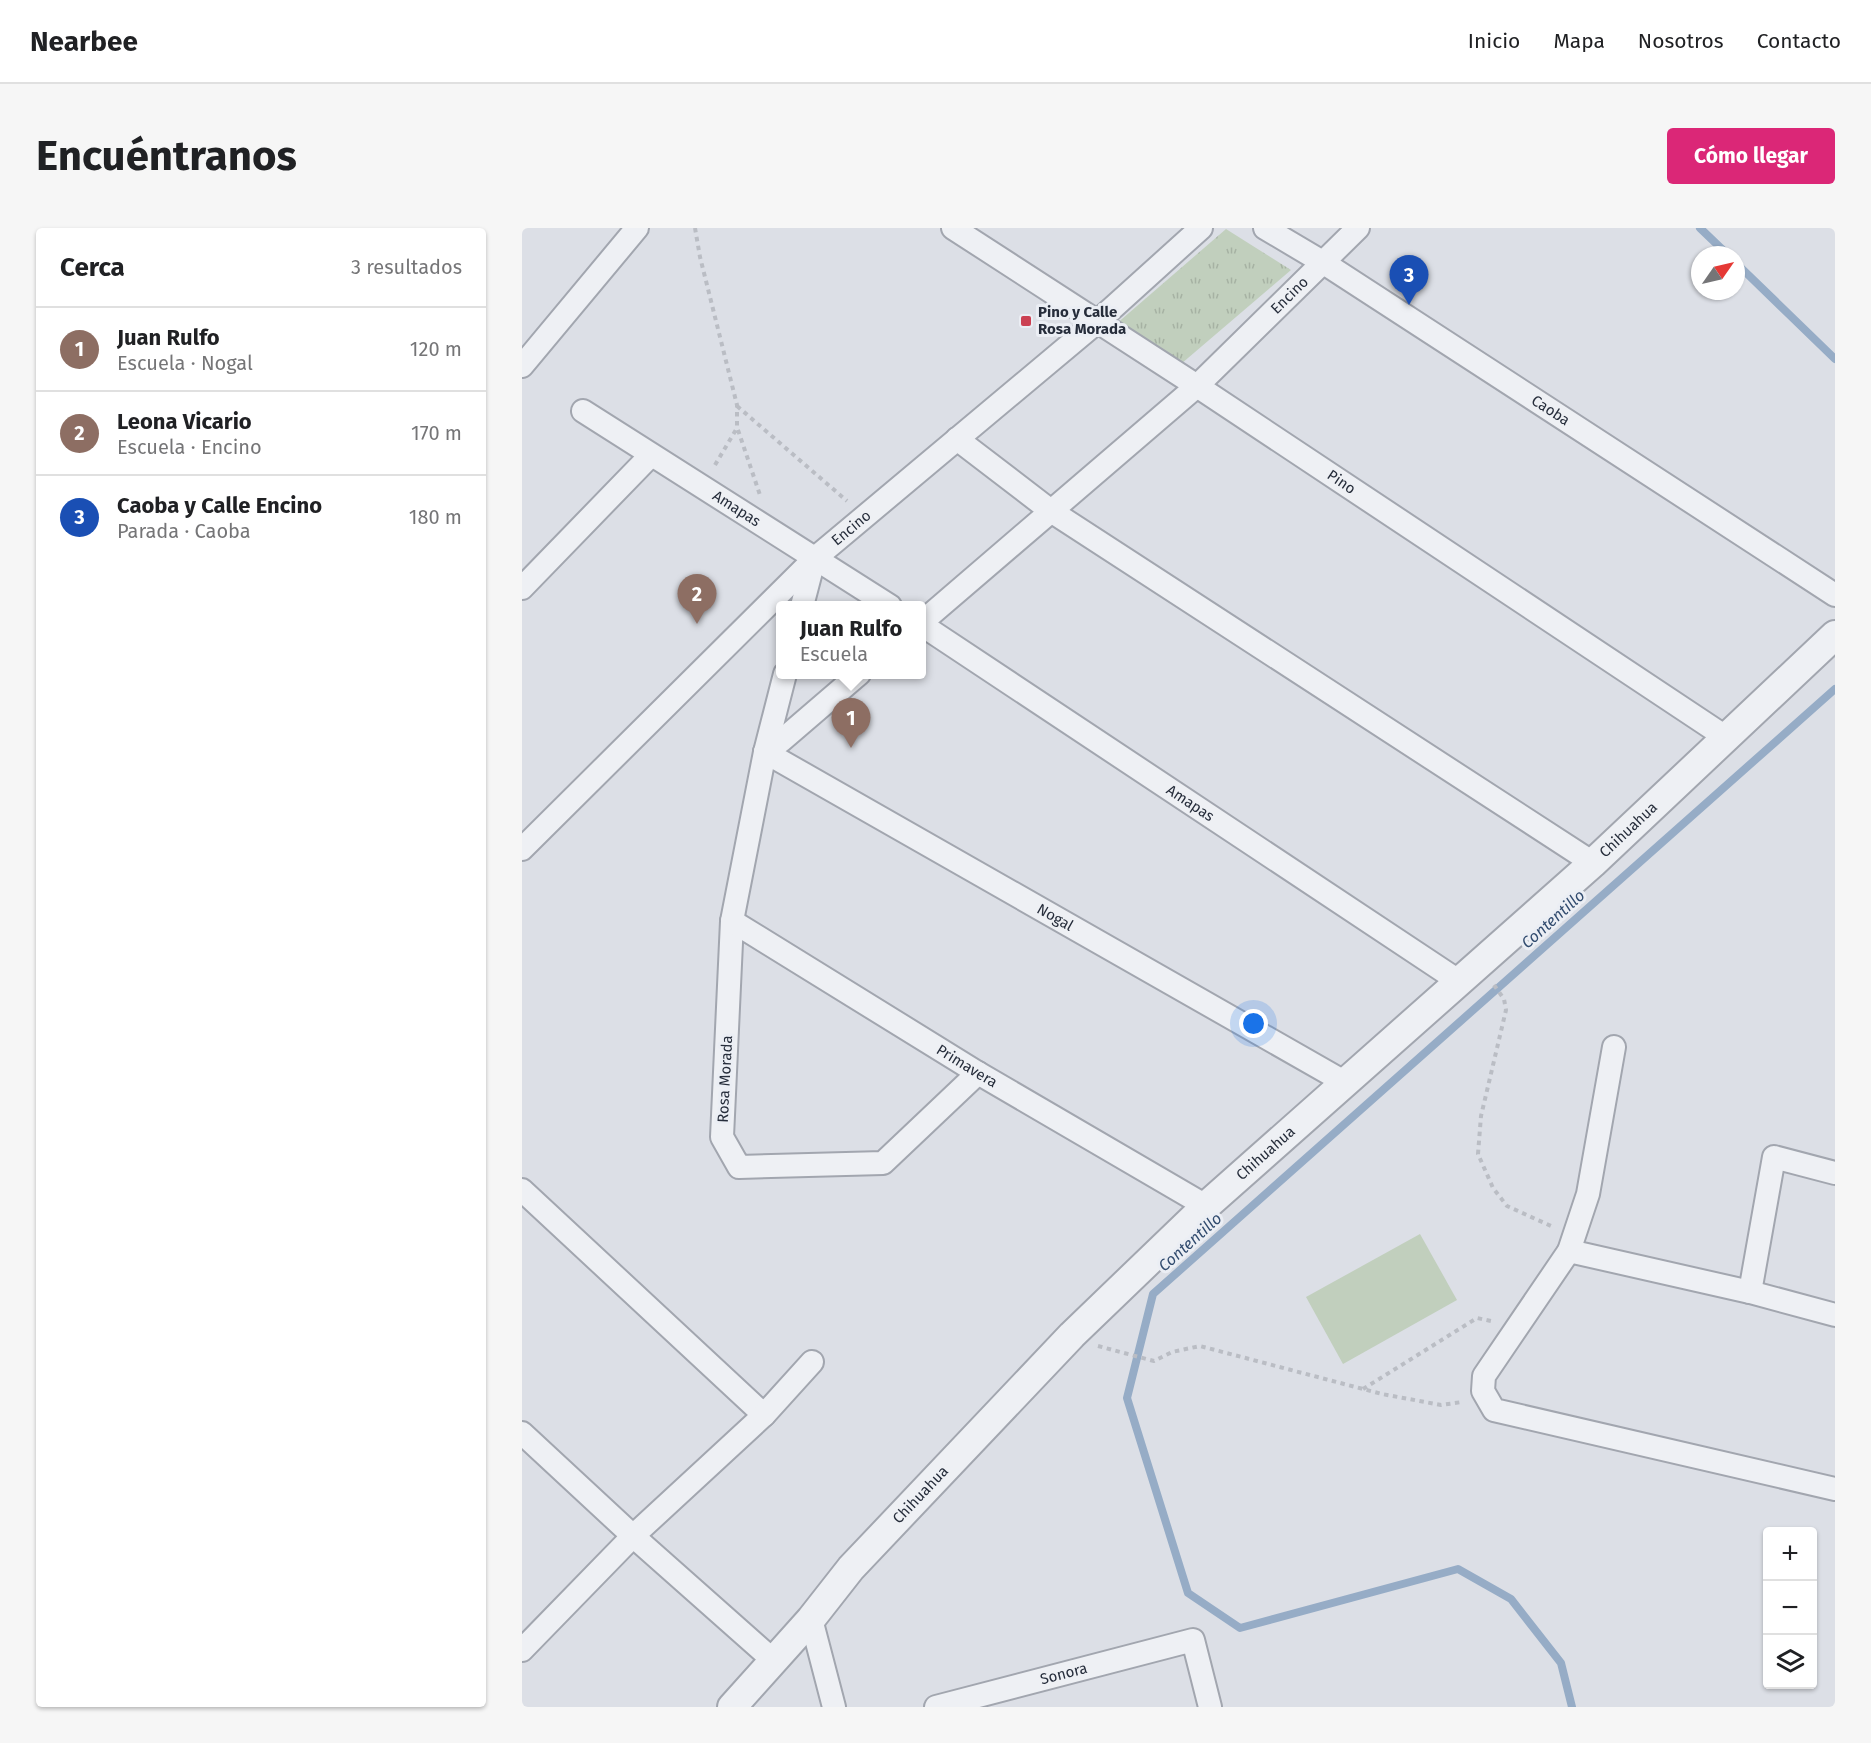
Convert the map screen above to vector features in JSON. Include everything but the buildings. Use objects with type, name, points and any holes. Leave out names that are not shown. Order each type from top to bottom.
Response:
[{"type":"street","points":[[522,366],[637,228]]},
{"type":"street","name":"Pino","points":[[953,228],[1197,386],[1727,738]]},
{"type":"street","name":"Encino","points":[[522,849],[814,559],[1097,322],[1201,228]]},
{"type":"street","name":"Caoba","points":[[1265,228],[1324,263],[1835,595]]},
{"type":"street","name":"Encino","points":[[926,620],[1197,386],[1358,228]]},
{"type":"street","name":"Amapas","points":[[583,411],[882,601]]},
{"type":"street","points":[[957,439],[1051,511],[1593,863]]},
{"type":"street","points":[[522,588],[651,455]]},
{"type":"street","points":[[803,601],[814,559]]},
{"type":"street","name":"Amapas","points":[[926,627],[1470,973]]},
{"type":"street","name":"Chihuahua","points":[[732,1707],[811,1618],[851,1568],[1072,1335],[1206,1206],[1593,863],[1835,635]]},
{"type":"street","name":"Rosa Morada","points":[[784,679],[765,752],[732,921],[722,1137],[739,1167],[883,1163],[978,1074]]},
{"type":"street","points":[[765,752],[855,679]]},
{"type":"street","name":"Nogal","points":[[765,752],[1346,1083]]},
{"type":"street","name":"Primavera","points":[[732,921],[978,1074],[1206,1206]]},
{"type":"street","points":[[1614,1047],[1588,1194],[1571,1244],[1484,1376],[1483,1391],[1494,1410],[1834,1482]]},
{"type":"street","points":[[1750,1292],[1774,1157],[1835,1173]]},
{"type":"street","points":[[522,1190],[764,1415]]},
{"type":"street","points":[[1571,1244],[1835,1315]]},
{"type":"street","points":[[522,1650],[633,1536],[764,1415],[812,1362]]},
{"type":"street","points":[[522,1433],[633,1536],[774,1661]]},
{"type":"street","points":[[811,1618],[834,1707]]},
{"type":"street","name":"Sonora","points":[[936,1707],[1193,1640],[1210,1707]]},
{"type":"path","points":[[695,228],[736,405],[737,427],[774,533]]},
{"type":"path","points":[[736,405],[864,516]]},
{"type":"path","points":[[702,488],[737,427]]},
{"type":"path","points":[[1470,973],[1504,999],[1506,1010],[1481,1116],[1478,1154],[1493,1188],[1507,1206],[1571,1244]]},
{"type":"path","points":[[1363,1390],[1478,1318],[1518,1326]]},
{"type":"path","points":[[1072,1335],[1106,1350],[1154,1361],[1172,1352],[1200,1346],[1363,1390],[1441,1405],[1468,1401],[1483,1391]]},
{"type":"green space","points":[[1226,229],[1291,270],[1181,364],[1115,325]]},
{"type":"green space","points":[[1420,1234],[1457,1300],[1343,1364],[1306,1297]]},
{"type":"waterway","points":[[1700,228],[1719,246]]},
{"type":"waterway","points":[[1745,272],[1835,359]]},
{"type":"waterway","name":"Contentillo","points":[[1572,1707],[1561,1663],[1511,1599],[1458,1569],[1240,1628],[1188,1593],[1127,1398],[1153,1294],[1835,689]]},
{"type":"place","name":"Caoba y Calle Encino","points":[[1409,305]]},
{"type":"place","name":"Pino y Calle Rosa Morada","points":[[1026,321]]},
{"type":"place","name":"Leona Vicario","points":[[697,624]]},
{"type":"place","name":"Juan Rulfo","points":[[851,748]]}]
